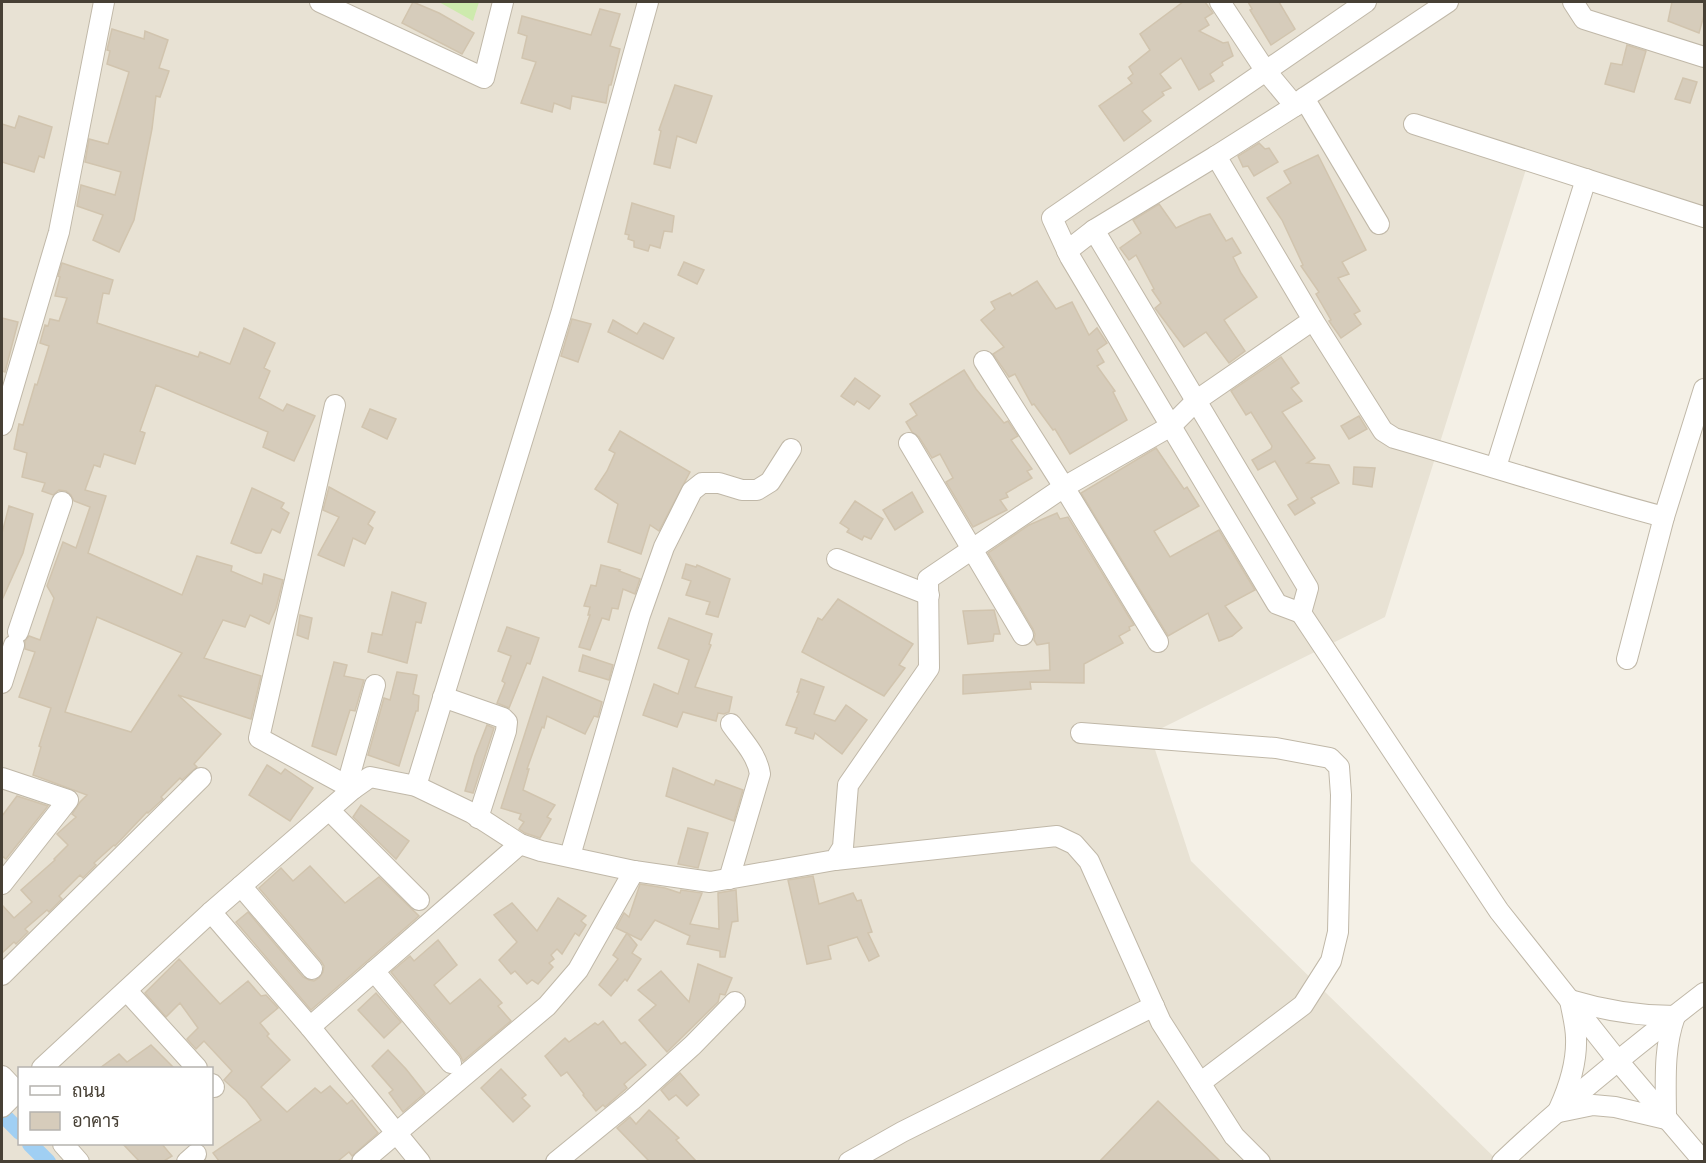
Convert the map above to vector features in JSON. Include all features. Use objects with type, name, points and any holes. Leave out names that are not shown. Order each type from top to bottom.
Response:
[{"type":"street","points":[[2,425],[59,232],[104,2]]},
{"type":"street","points":[[320,2],[484,78],[503,2]]},
{"type":"street","points":[[416,786],[562,311],[648,2]]},
{"type":"street","points":[[1220,2],[1265,70],[1300,102],[1379,224]]},
{"type":"street","points":[[1365,2],[1341,8],[1265,70],[1052,218],[1067,250],[1277,604],[1301,613],[1499,911],[1618,1061],[1704,1161]]},
{"type":"street","points":[[1067,250],[1094,230],[1300,102],[1448,2]]},
{"type":"street","points":[[1573,2],[1584,19],[1704,57]]},
{"type":"street","points":[[1414,124],[1704,217]]},
{"type":"street","points":[[1216,156],[1313,320],[1383,431],[1394,438],[1664,517]]},
{"type":"street","points":[[1496,467],[1586,179]]},
{"type":"street","points":[[1094,230],[1308,588],[1301,613]]},
{"type":"street","points":[[835,860],[843,847],[848,785],[929,668],[928,579],[1064,488],[1171,426],[1197,399],[1313,320]]},
{"type":"street","points":[[984,361],[1158,642]]},
{"type":"street","points":[[1627,659],[1664,517],[1704,389]]},
{"type":"street","points":[[335,405],[259,738],[350,787]]},
{"type":"street","points":[[909,443],[1023,635]]},
{"type":"street","points":[[570,856],[640,615],[664,547],[692,491],[702,483],[719,483],[742,490],[757,490],[770,482],[791,449]]},
{"type":"street","points":[[2,683],[62,502]]},
{"type":"street","points":[[837,559],[928,595]]},
{"type":"street","points":[[350,787],[375,685]]},
{"type":"street","points":[[444,697],[503,718],[507,722],[478,818]]},
{"type":"street","points":[[729,879],[760,774],[754,756],[731,724]]},
{"type":"street","points":[[1081,733],[1276,748],[1330,758],[1339,766],[1341,795],[1338,932],[1331,961],[1303,1005],[1200,1083]]},
{"type":"street","points":[[43,1067],[212,912],[329,810],[350,787],[369,777],[416,786],[478,818],[520,844],[541,851],[634,871],[710,882],[835,860],[1057,836],[1074,844],[1089,861],[1161,1022],[1234,1136],[1260,1161]]},
{"type":"street","points":[[2,778],[68,800],[2,881]]},
{"type":"street","points":[[2,975],[201,778]]},
{"type":"street","points":[[329,810],[419,900]]},
{"type":"street","points":[[310,1027],[520,844]]},
{"type":"street","points":[[362,1161],[547,1006],[578,970],[634,871]]},
{"type":"street","points":[[241,886],[312,969]]},
{"type":"street","points":[[212,912],[420,1161]]},
{"type":"street","points":[[374,971],[451,1063]]},
{"type":"street","points":[[127,990],[197,1067]]},
{"type":"street","points":[[1502,1161],[1618,1061],[1704,993]]},
{"type":"street","points":[[1570,1000],[1615,1012],[1643,1016],[1675,1016]]},
{"type":"street","points":[[1558,1112],[1568,1088],[1575,1051],[1576,1037],[1570,1000]]},
{"type":"street","points":[[556,1161],[632,1100],[693,1045],[735,1002]]},
{"type":"street","points":[[849,1161],[902,1131],[1154,1006]]},
{"type":"street","points":[[1666,1119],[1666,1054],[1669,1033],[1675,1016]]},
{"type":"street","points":[[2,1076],[18,1092],[2,1107]]},
{"type":"street","points":[[1558,1112],[1593,1106],[1615,1107],[1666,1119]]},
{"type":"street","points":[[65,1145],[79,1161]]},
{"type":"shaded area","points":[[2,2],[1704,2],[1704,208],[1528,163],[1385,617],[1150,734],[1191,861],[1498,1161],[2,1162]]},
{"type":"green space","points":[[439,2],[479,2],[473,21]]},
{"type":"building","points":[[413,2],[439,13],[474,33],[462,54],[402,23]]},
{"type":"building","points":[[1183,2],[1205,2],[1213,13],[1205,18],[1209,25],[1199,31],[1223,43],[1228,42],[1233,56],[1222,62],[1223,65],[1210,74],[1214,81],[1199,90],[1181,58],[1160,74],[1171,88],[1162,92],[1164,95],[1142,111],[1151,121],[1124,141],[1099,106],[1132,83],[1128,78],[1133,74],[1129,67],[1150,50],[1140,34]]},
{"type":"building","points":[[1248,2],[1279,2],[1295,29],[1271,45],[1250,10],[1252,9]]},
{"type":"building","points":[[1672,2],[1704,2],[1704,15],[1699,33],[1668,21]]},
{"type":"building","points":[[600,9],[620,14],[610,46],[620,49],[606,103],[572,96],[570,109],[554,103],[552,112],[521,103],[536,62],[522,58],[527,36],[518,33],[522,16],[591,35]]},
{"type":"building","points":[[112,29],[144,39],[145,31],[168,40],[159,68],[169,71],[160,97],[156,96],[152,129],[134,220],[119,252],[93,240],[103,215],[77,206],[81,185],[115,195],[121,172],[85,162],[89,139],[108,144],[129,72],[107,64],[110,51],[107,50]]},
{"type":"building","points":[[1627,45],[1646,51],[1634,92],[1605,84],[1611,63],[1622,65]]},
{"type":"building","points":[[1683,78],[1697,82],[1690,103],[1675,99]]},
{"type":"building","points":[[675,85],[712,96],[696,143],[677,136],[670,168],[654,164],[661,131],[659,130]]},
{"type":"building","points":[[19,116],[52,127],[44,158],[39,156],[34,172],[2,162],[2,124],[15,128]]},
{"type":"building","points":[[1259,143],[1265,149],[1269,148],[1278,162],[1254,176],[1248,166],[1243,167],[1238,156]]},
{"type":"building","points":[[1318,155],[1366,250],[1342,262],[1349,274],[1338,278],[1360,311],[1354,314],[1361,324],[1341,338],[1329,321],[1331,320],[1316,294],[1319,292],[1301,266],[1303,265],[1282,220],[1267,198],[1291,183],[1284,171]]},
{"type":"building","points":[[632,203],[674,216],[672,232],[664,231],[660,248],[650,245],[648,251],[634,247],[634,241],[628,239],[629,235],[625,234]]},
{"type":"building","points":[[1159,204],[1176,228],[1210,214],[1226,241],[1232,238],[1241,253],[1233,257],[1257,297],[1224,320],[1245,351],[1229,363],[1206,332],[1184,347],[1155,308],[1161,303],[1152,290],[1154,289],[1136,255],[1129,260],[1120,248],[1141,233],[1133,220]]},
{"type":"building","points":[[684,262],[704,270],[697,284],[678,275]]},
{"type":"building","points":[[62,263],[113,280],[109,294],[103,293],[97,323],[198,357],[200,352],[230,364],[244,328],[275,343],[264,368],[270,371],[259,398],[283,411],[287,404],[315,416],[294,461],[263,447],[268,432],[156,385],[140,431],[145,433],[135,464],[104,454],[100,467],[94,465],[85,490],[106,496],[88,553],[182,595],[197,556],[232,566],[231,571],[262,584],[264,574],[283,580],[276,608],[269,624],[250,615],[245,627],[223,620],[204,658],[261,676],[251,719],[178,695],[221,734],[194,764],[197,767],[182,780],[180,778],[161,797],[163,799],[147,812],[115,846],[94,863],[96,865],[83,878],[80,875],[59,896],[62,899],[49,912],[47,910],[25,929],[28,932],[2,953],[2,905],[14,918],[32,902],[21,890],[55,860],[68,845],[57,834],[76,817],[72,814],[87,795],[33,775],[51,708],[19,697],[35,652],[25,649],[25,641],[29,636],[40,640],[54,598],[47,586],[63,542],[76,548],[90,507],[74,501],[66,491],[59,490],[53,495],[42,491],[45,483],[22,477],[27,453],[14,449],[19,424],[23,425],[49,346],[40,343],[45,325],[48,326],[50,319],[59,321],[67,298],[55,296],[60,277],[58,276]],"holes":[[[97,617],[182,653],[131,732],[65,712]]]},
{"type":"building","points":[[1037,281],[1056,309],[1072,302],[1089,335],[1097,328],[1107,343],[1097,350],[1104,362],[1097,366],[1115,391],[1113,392],[1127,420],[1070,454],[1055,429],[1053,430],[1034,404],[1032,405],[1015,374],[1009,377],[993,354],[1004,347],[981,320],[995,309],[991,302],[1010,293],[1012,296]]},
{"type":"building","points":[[2,318],[18,322],[5,372],[2,371]]},
{"type":"building","points":[[572,319],[591,324],[578,362],[561,356]]},
{"type":"building","points":[[613,320],[637,334],[644,323],[674,338],[663,359],[608,332]]},
{"type":"building","points":[[1281,357],[1299,383],[1291,388],[1302,401],[1282,412],[1315,458],[1307,463],[1329,465],[1339,483],[1311,498],[1315,503],[1295,515],[1288,505],[1298,499],[1275,461],[1258,470],[1252,460],[1271,449],[1272,446],[1251,412],[1246,415],[1231,391]]},
{"type":"building","points":[[964,370],[976,389],[1004,423],[1008,421],[1018,436],[1011,440],[1032,469],[1027,471],[1032,478],[1006,493],[1008,497],[1000,500],[1007,510],[973,527],[946,482],[953,478],[940,454],[932,458],[906,422],[917,415],[910,404]]},
{"type":"building","points":[[855,378],[880,396],[869,409],[857,401],[854,405],[841,396]]},
{"type":"building","points":[[370,409],[396,419],[387,439],[362,427]]},
{"type":"building","points":[[1359,416],[1367,429],[1349,439],[1341,426]]},
{"type":"building","points":[[620,431],[690,472],[659,531],[650,525],[641,554],[608,542],[618,504],[595,489],[615,453],[609,450]]},
{"type":"building","points":[[1156,448],[1184,489],[1187,487],[1199,506],[1154,531],[1170,557],[1219,530],[1255,590],[1225,606],[1242,628],[1232,636],[1219,641],[1208,613],[1168,636],[1081,493]]},
{"type":"building","points":[[1354,467],[1375,468],[1372,487],[1353,484]]},
{"type":"building","points":[[329,487],[375,512],[368,524],[373,528],[365,544],[353,538],[344,566],[318,555],[339,517],[323,510]]},
{"type":"building","points":[[252,488],[284,503],[281,508],[289,513],[280,533],[272,529],[261,553],[231,543]]},
{"type":"building","points":[[912,492],[923,512],[895,530],[883,510]]},
{"type":"building","points":[[855,501],[883,519],[871,539],[864,536],[862,540],[847,532],[849,529],[840,523]]},
{"type":"building","points":[[9,506],[33,514],[23,553],[2,600],[2,533]]},
{"type":"building","points":[[1057,513],[1060,519],[1068,517],[1134,625],[1119,636],[1123,643],[1084,664],[1084,683],[1030,682],[1031,689],[963,694],[963,675],[1050,670],[1049,643],[1037,645],[1033,629],[988,553],[1029,525]]},
{"type":"building","points":[[686,564],[696,567],[697,565],[730,579],[718,617],[706,614],[710,602],[686,595],[691,581],[682,578]]},
{"type":"building","points":[[601,565],[640,579],[635,594],[623,589],[618,609],[612,608],[609,620],[602,618],[590,650],[579,647],[590,615],[588,615],[590,607],[584,606],[591,585],[596,586]]},
{"type":"building","points":[[392,592],[426,603],[421,623],[416,622],[407,663],[368,652],[372,633],[382,635]]},
{"type":"building","points":[[838,599],[913,644],[899,665],[905,668],[884,696],[802,652],[818,618],[822,620]]},
{"type":"building","points":[[994,610],[1000,634],[994,634],[993,641],[968,644],[963,611]]},
{"type":"building","points":[[300,615],[312,618],[308,639],[297,635]]},
{"type":"building","points":[[669,618],[712,634],[709,644],[711,645],[695,687],[732,697],[729,712],[718,713],[716,721],[683,712],[677,727],[643,715],[654,684],[678,694],[689,660],[658,648]]},
{"type":"building","points":[[507,627],[539,638],[530,664],[527,663],[509,708],[497,703],[505,683],[502,681],[511,656],[498,651]]},
{"type":"building","points":[[583,655],[613,665],[609,680],[579,671]]},
{"type":"building","points":[[334,662],[347,665],[344,676],[364,680],[355,711],[350,710],[336,755],[312,746]]},
{"type":"building","points":[[397,672],[417,675],[413,694],[419,696],[418,711],[416,711],[399,766],[368,755],[384,698],[390,700]]},
{"type":"building","points":[[543,677],[602,702],[598,717],[594,716],[585,734],[547,716],[527,769],[529,769],[523,790],[555,805],[547,817],[551,819],[540,838],[519,829],[524,822],[519,819],[521,814],[501,808]]},
{"type":"building","points":[[801,679],[824,687],[814,714],[835,721],[846,705],[867,720],[842,754],[815,733],[813,739],[795,733],[797,728],[786,725],[799,692],[797,692]]},
{"type":"building","points":[[487,725],[494,728],[473,793],[465,791],[475,756]]},
{"type":"building","points":[[267,765],[281,774],[285,769],[313,788],[290,821],[249,795]]},
{"type":"building","points":[[673,768],[714,785],[716,780],[743,790],[734,821],[666,796]]},
{"type":"building","points":[[17,796],[48,806],[6,859],[2,856],[2,816]]},
{"type":"building","points":[[361,805],[409,841],[396,859],[353,817]]},
{"type":"building","points":[[688,828],[708,833],[698,868],[678,864]]},
{"type":"building","points":[[310,866],[345,903],[379,877],[419,916],[311,1010],[236,922],[248,912],[303,977],[314,981],[319,978],[324,966],[321,961],[259,888],[281,868],[293,881]]},
{"type":"building","points":[[813,876],[819,904],[853,893],[857,901],[861,900],[872,932],[868,933],[879,956],[869,961],[857,937],[828,946],[831,959],[807,964],[788,880]]},
{"type":"building","points":[[640,884],[680,893],[681,890],[702,893],[690,924],[719,929],[718,893],[736,890],[738,921],[732,922],[725,957],[720,957],[720,951],[687,944],[690,936],[655,920],[641,940],[616,928],[624,913],[629,917]]},
{"type":"building","points":[[558,898],[586,916],[581,921],[586,925],[579,936],[575,933],[562,954],[557,949],[551,955],[554,959],[549,963],[553,967],[538,984],[532,980],[527,984],[515,971],[511,974],[499,960],[517,942],[494,915],[512,903],[537,931]]},
{"type":"building","points":[[627,933],[637,945],[632,953],[641,959],[627,981],[625,979],[611,996],[599,985],[618,959],[613,955]]},
{"type":"building","points":[[438,940],[457,965],[434,985],[450,1004],[480,979],[502,1003],[498,1006],[511,1021],[463,1061],[391,972],[410,956],[414,961]]},
{"type":"building","points":[[179,959],[220,1004],[248,981],[261,996],[266,995],[278,1008],[260,1023],[269,1034],[267,1036],[290,1060],[261,1087],[287,1112],[315,1088],[321,1093],[330,1086],[347,1104],[352,1100],[378,1133],[352,1156],[349,1152],[338,1161],[219,1161],[213,1153],[261,1120],[246,1100],[224,1080],[232,1071],[204,1041],[196,1049],[187,1039],[198,1028],[180,1003],[166,1017],[145,993]]},
{"type":"building","points":[[698,964],[732,978],[725,995],[720,994],[718,1002],[667,1052],[639,1020],[656,1005],[638,990],[661,971],[689,1002]]},
{"type":"building","points":[[376,993],[401,1022],[384,1038],[358,1010]]},
{"type":"building","points":[[603,1021],[621,1044],[625,1042],[646,1065],[624,1084],[627,1088],[605,1107],[603,1105],[596,1111],[567,1072],[561,1076],[545,1056],[565,1038],[569,1042],[595,1023],[598,1025]]},
{"type":"building","points":[[151,1045],[173,1067],[101,1067],[119,1054],[127,1062]]},
{"type":"building","points":[[388,1050],[425,1093],[403,1112],[389,1093],[393,1090],[372,1066]]},
{"type":"building","points":[[501,1069],[526,1095],[522,1098],[530,1106],[513,1122],[481,1088]]},
{"type":"building","points":[[680,1073],[699,1095],[687,1106],[676,1095],[669,1100],[661,1090]]},
{"type":"building","points":[[1158,1101],[1220,1161],[1100,1161]]},
{"type":"building","points":[[649,1110],[679,1138],[676,1140],[696,1161],[649,1161],[617,1128],[630,1117],[636,1124]]},
{"type":"building","points":[[124,1145],[163,1145],[172,1156],[164,1161],[139,1161]]},
{"type":"waterway","points":[[2,1114],[18,1130]]},
{"type":"waterway","points":[[31,1145],[48,1162]]}]
